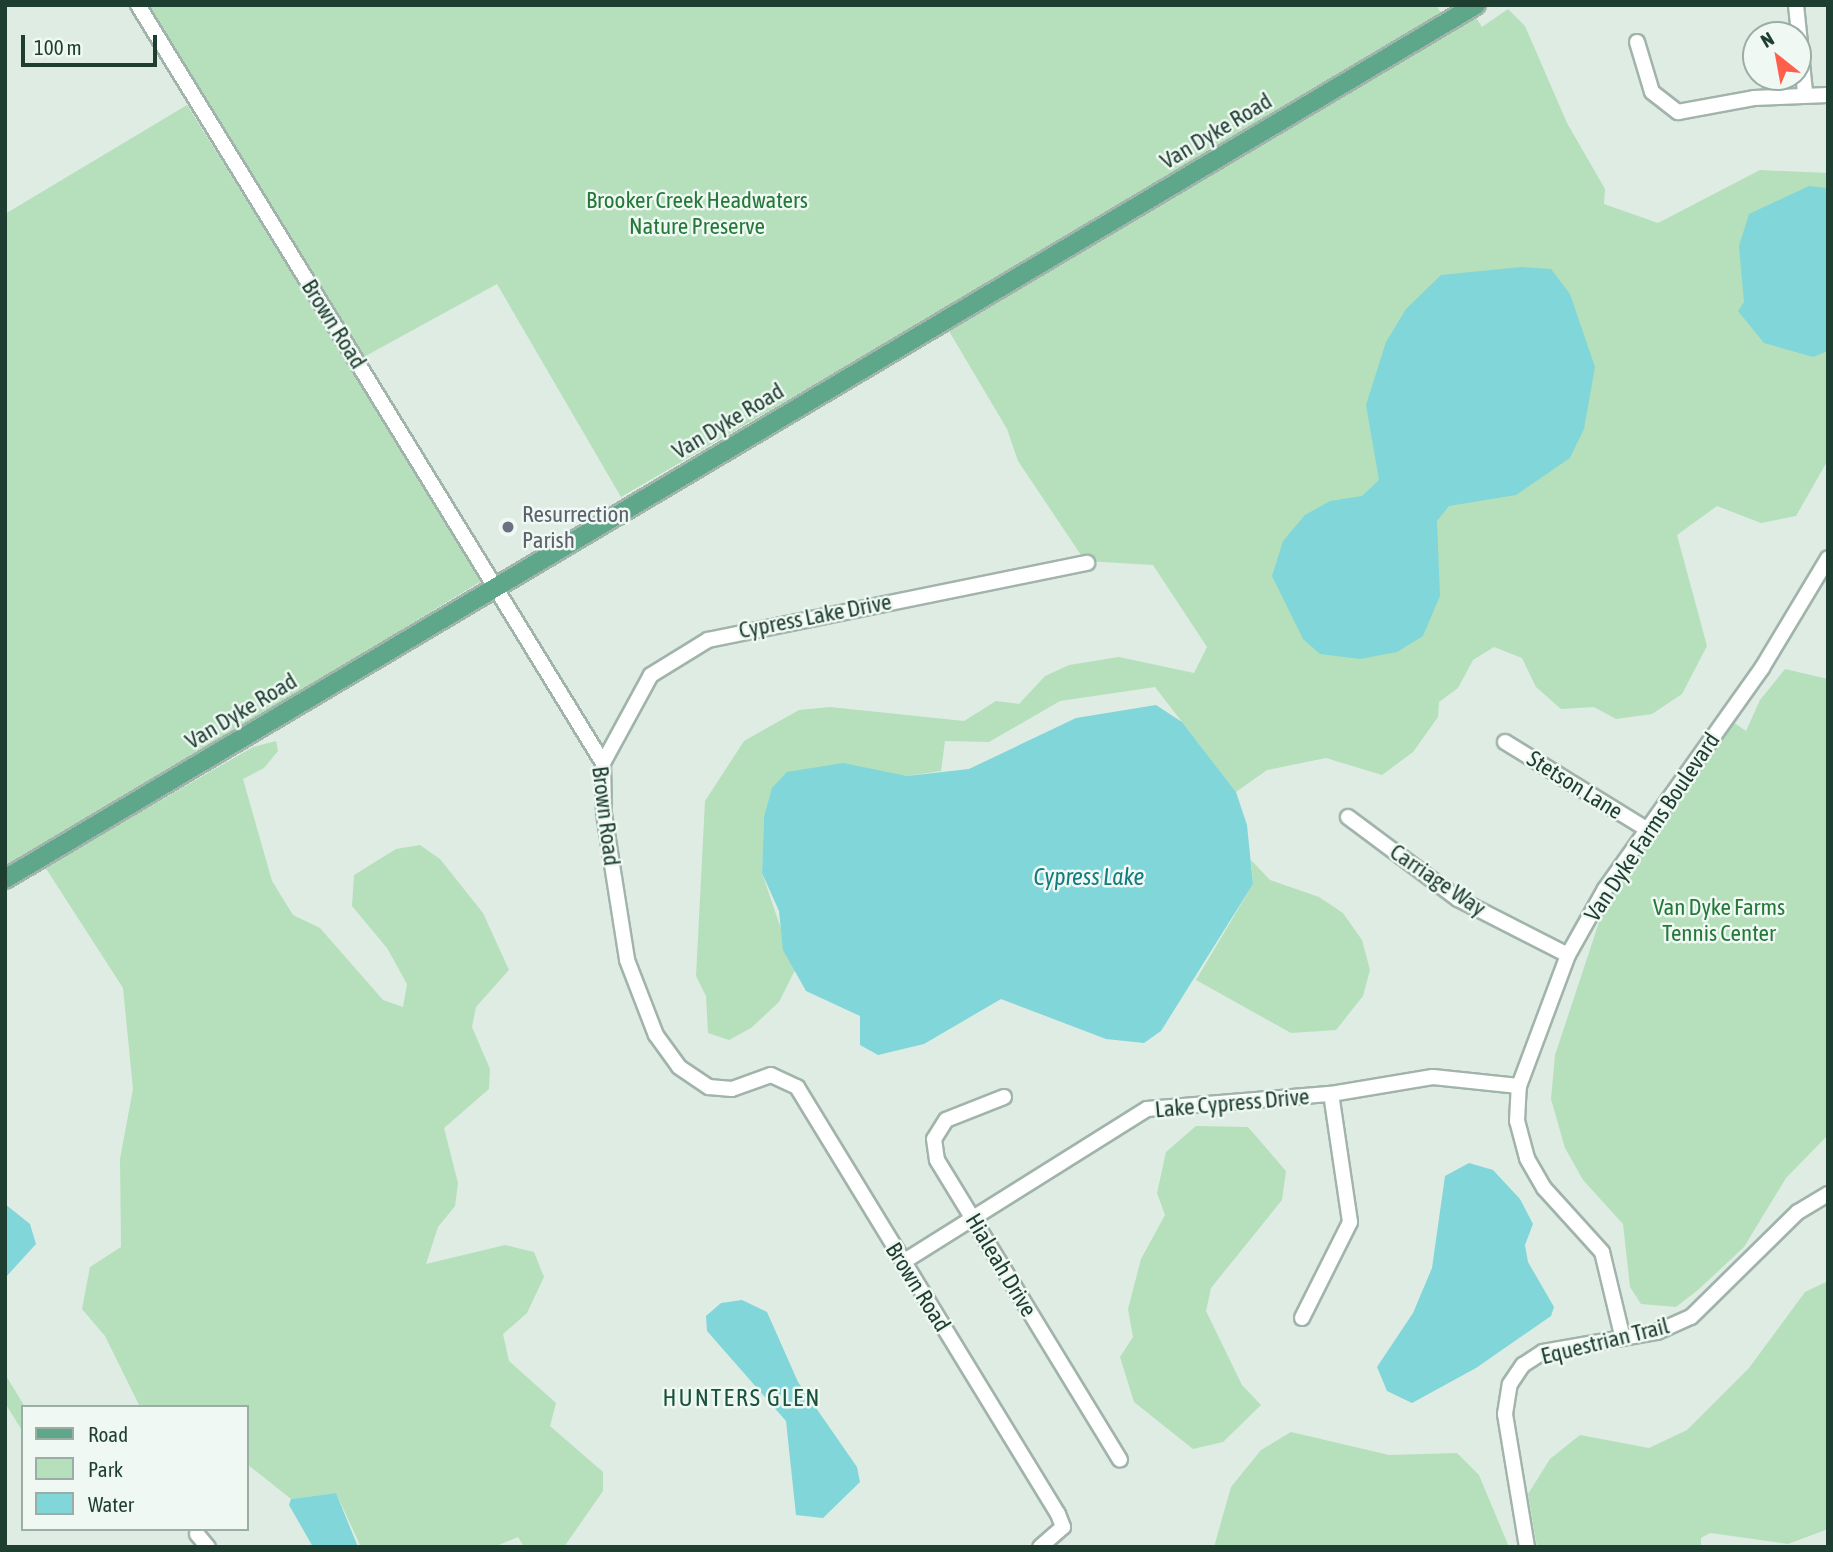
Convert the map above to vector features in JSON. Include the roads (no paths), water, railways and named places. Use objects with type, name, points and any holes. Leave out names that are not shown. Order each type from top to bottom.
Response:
[{"type":"main road","name":"Van Dyke Road","points":[[5,879],[1476,5]]},
{"type":"street","name":"Brown Road","points":[[138,5],[603,763],[604,814],[627,960],[656,1035],[679,1067],[709,1087],[732,1089],[771,1075],[797,1087],[1058,1514],[1063,1527],[1040,1547]]},
{"type":"street","points":[[1796,5],[1805,92]]},
{"type":"street","points":[[1637,42],[1652,92],[1678,112],[1805,92],[1828,94]]},
{"type":"street","name":"Van Dyke Farms Boulevard","points":[[1622,1335],[1602,1252],[1544,1188],[1527,1158],[1517,1121],[1518,1086],[1568,955],[1646,828],[1762,668],[1828,558]]},
{"type":"street","name":"Cypress Lake Drive","points":[[603,763],[651,675],[708,640],[1087,563]]},
{"type":"street","name":"Stetson Lane","points":[[1505,742],[1646,828]]},
{"type":"street","name":"Carriage Way","points":[[1348,817],[1458,899],[1568,955]]},
{"type":"street","name":"Lake Cypress Drive","points":[[903,1262],[1147,1109],[1331,1094],[1433,1077],[1518,1086]]},
{"type":"street","points":[[1302,1318],[1350,1222],[1331,1094]]},
{"type":"street","name":"Hialeah Drive","points":[[1004,1097],[946,1120],[934,1139],[937,1160],[1120,1460]]},
{"type":"street","name":"Equestrian Trail","points":[[1527,1547],[1505,1414],[1510,1384],[1543,1352],[1622,1335],[1657,1332],[1691,1317],[1798,1212],[1828,1194]]},
{"type":"street","points":[[197,1534],[208,1547]]},
{"type":"water","points":[[1809,186],[1828,188],[1828,351],[1813,357],[1764,343],[1738,311],[1744,302],[1739,246],[1749,214]]},
{"type":"water","points":[[1521,267],[1551,269],[1570,294],[1595,367],[1584,429],[1570,458],[1516,495],[1449,506],[1437,521],[1440,596],[1423,636],[1397,652],[1360,659],[1320,654],[1303,639],[1272,576],[1283,541],[1305,515],[1330,501],[1362,496],[1379,480],[1366,405],[1386,342],[1406,309],[1441,275]]},
{"type":"water","name":"Cypress Lake","points":[[1156,705],[1182,722],[1236,792],[1247,825],[1253,884],[1161,1031],[1144,1043],[1106,1039],[1001,999],[924,1044],[878,1055],[860,1045],[860,1016],[806,991],[783,950],[779,911],[762,873],[764,817],[772,788],[787,772],[843,763],[907,776],[969,769],[1076,718]]},
{"type":"water","points":[[1469,1163],[1493,1170],[1520,1199],[1533,1224],[1525,1245],[1528,1262],[1554,1307],[1551,1316],[1476,1368],[1412,1403],[1387,1391],[1377,1367],[1413,1313],[1432,1268],[1445,1176]]},
{"type":"water","points":[[5,1204],[30,1224],[36,1244],[5,1278]]},
{"type":"water","points":[[742,1300],[767,1312],[798,1382],[857,1467],[860,1482],[823,1518],[796,1515],[786,1421],[707,1331],[706,1316],[721,1303]]},
{"type":"water","points":[[336,1493],[358,1547],[313,1547],[289,1505],[291,1499]]},
{"type":"place","name":"Resurrection Parish","points":[[508,527]]},
{"type":"district","name":"HUNTERS GLEN","points":[[742,1398]]},
{"type":"park label","name":"Brooker Creek Headwaters Nature Preserve","points":[[697,213]]},
{"type":"park label","name":"Van Dyke Farms Tennis Center","points":[[1719,920]]}]
